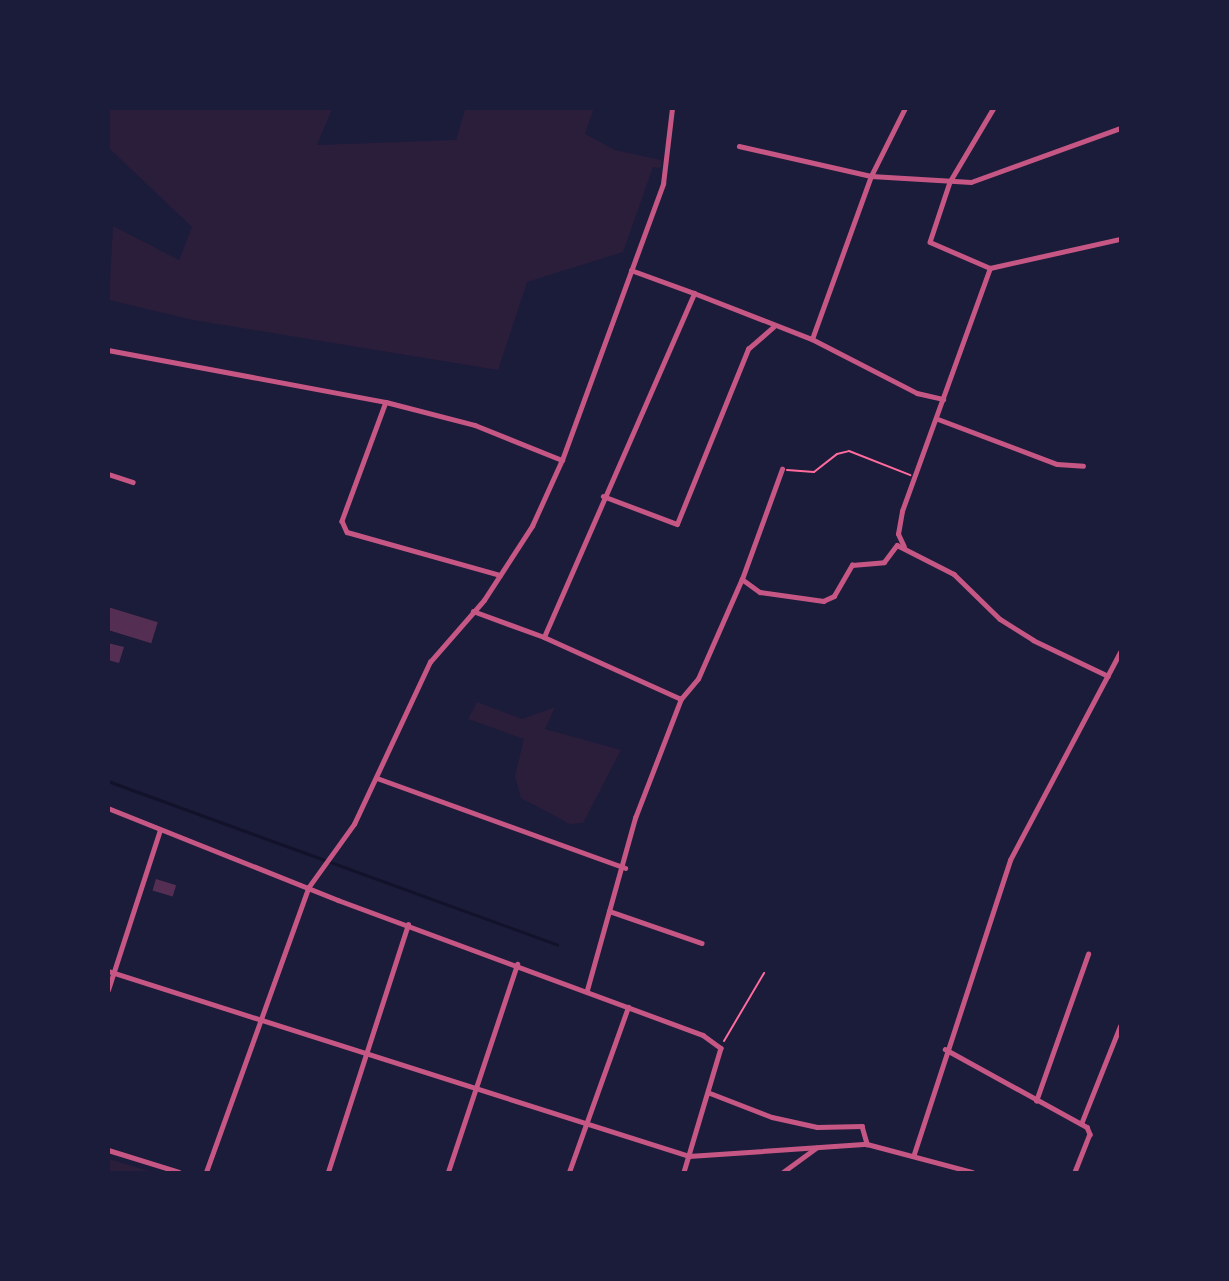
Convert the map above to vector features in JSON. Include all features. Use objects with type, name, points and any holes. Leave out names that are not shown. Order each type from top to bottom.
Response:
[{"type":"street","points":[[206,1172],[308,888],[354,824],[377,778],[412,694],[451,634],[473,611],[500,575],[532,526],[562,460],[663,184],[672,108]]},
{"type":"street","points":[[812,339],[871,176],[905,108]]},
{"type":"street","points":[[994,108],[950,182],[930,242],[990,268],[1121,239]]},
{"type":"street","points":[[739,146],[871,176],[971,182],[1121,128]]},
{"type":"street","points":[[905,549],[898,534],[902,511],[938,419],[990,268]]},
{"type":"street","points":[[631,270],[694,293],[773,327],[812,339],[917,393],[943,399]]},
{"type":"street","points":[[544,637],[603,496],[694,293]]},
{"type":"street","points":[[603,496],[677,524],[748,349],[773,327]]},
{"type":"street","points":[[108,349],[386,402],[475,425],[562,460]]},
{"type":"street","points":[[386,402],[342,520],[347,532],[500,575]]},
{"type":"street","points":[[938,419],[1057,464],[1083,466]]},
{"type":"street","points":[[587,990],[609,911],[625,868],[635,818],[681,699],[698,679],[742,579],[782,469]]},
{"type":"street","points":[[108,474],[133,482]]},
{"type":"street","points":[[742,579],[760,592],[823,601],[834,596],[852,565],[884,562],[897,545],[954,574],[1000,619],[1033,640],[1108,676]]},
{"type":"street","points":[[473,611],[544,637],[681,699]]},
{"type":"street","points":[[914,1154],[946,1049],[1010,860],[1121,652]]},
{"type":"street","points":[[377,778],[625,868]]},
{"type":"street","points":[[108,808],[308,888],[704,1035],[720,1048],[710,1093],[684,1172]]},
{"type":"street","points":[[108,990],[111,972],[160,830]]},
{"type":"street","points":[[609,911],[702,943]]},
{"type":"street","points":[[328,1172],[408,925]]},
{"type":"street","points":[[1036,1101],[1088,954]]},
{"type":"street","points":[[448,1172],[517,964]]},
{"type":"street","points":[[111,972],[689,1156],[867,1144],[914,1154],[972,1172]]},
{"type":"street","points":[[569,1172],[628,1007]]},
{"type":"street","points":[[1081,1125],[1121,1026]]},
{"type":"street","points":[[946,1049],[1081,1125],[1090,1134],[1075,1172]]},
{"type":"street","points":[[710,1093],[772,1117],[817,1127],[862,1126],[867,1144]]},
{"type":"street","points":[[783,1172],[817,1147]]},
{"type":"street","points":[[108,1150],[179,1172]]},
{"type":"path","points":[[782,469],[814,472],[837,454],[849,451],[916,478]]},
{"type":"path","points":[[720,1048],[764,973]]},
{"type":"shaded area","points":[[594,108],[585,134],[615,150],[661,160],[661,168],[653,167],[623,252],[527,282],[498,370],[193,320],[109,300],[113,226],[179,260],[192,227],[109,148],[109,109],[332,109],[317,145],[456,140],[465,109]]},
{"type":"shaded area","points":[[477,702],[522,719],[555,707],[545,729],[621,750],[583,823],[570,824],[521,798],[515,776],[524,739],[468,719]]},
{"type":"shaded area","points":[[109,1159],[152,1172],[109,1172]]},
{"type":"building","points":[[108,607],[158,622],[151,643],[108,630]]},
{"type":"building","points":[[108,643],[124,647],[119,663],[108,660]]},
{"type":"building","points":[[156,879],[176,885],[173,897],[152,890]]},
{"type":"waterway","points":[[108,781],[557,944]]}]
